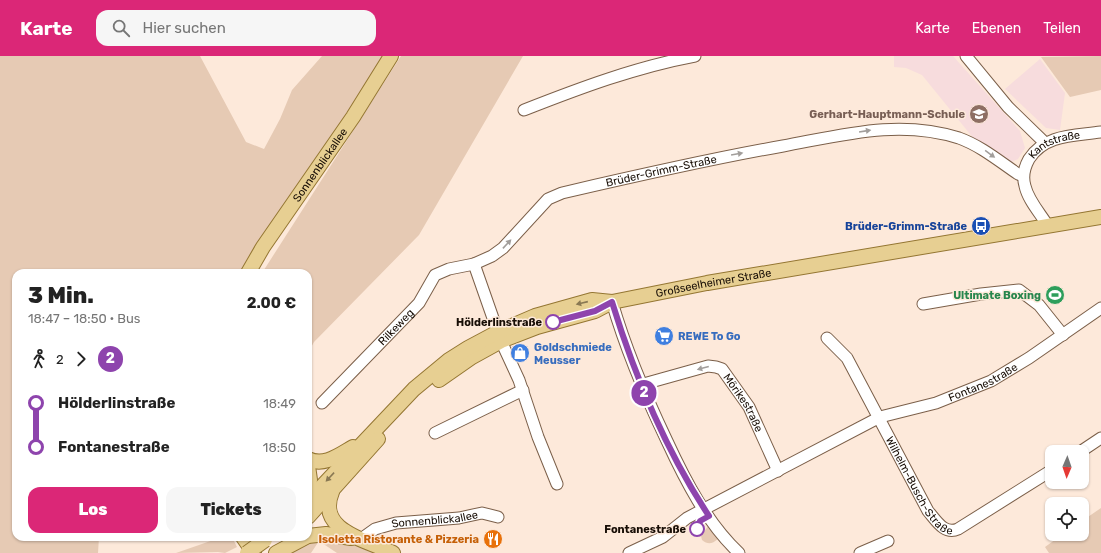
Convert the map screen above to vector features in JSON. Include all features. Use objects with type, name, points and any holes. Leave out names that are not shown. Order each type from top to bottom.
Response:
[{"type":"main road","name":"Sonnenblickallee","points":[[250,269],[263,247],[353,117],[391,56]]},
{"type":"main road","name":"Großseelheimer Straße","points":[[312,497],[414,389],[449,360],[500,336],[535,316],[592,300],[612,302],[719,281],[1101,217]]},
{"type":"main road","points":[[312,513],[414,401],[453,369],[500,336]]},
{"type":"main road","points":[[312,460],[319,462],[326,461],[367,439]]},
{"type":"main road","points":[[332,492],[328,509],[334,523],[362,540],[393,553]]},
{"type":"main road","points":[[312,536],[326,534],[362,540]]},
{"type":"main road","points":[[246,541],[254,553]]},
{"type":"main road","points":[[271,547],[279,541]]},
{"type":"main road","points":[[247,553],[293,541]]},
{"type":"street","points":[[524,110],[593,83],[660,63],[695,56]]},
{"type":"street","points":[[966,56],[1008,107],[1044,142]]},
{"type":"street","name":"Brüder-Grimm-Straße","points":[[474,264],[503,248],[538,208],[554,196],[727,156],[858,132],[899,128],[958,138],[977,145],[1023,176]]},
{"type":"street","name":"Kantstraße","points":[[1023,176],[1025,166],[1032,154],[1044,142],[1058,138],[1101,132]]},
{"type":"street","points":[[1023,176],[1029,196],[1048,226]]},
{"type":"street","points":[[474,264],[557,484]]},
{"type":"street","name":"Rilkeweg","points":[[322,402],[419,302],[435,275],[449,269],[474,264]]},
{"type":"street","points":[[923,304],[981,294],[1019,290],[1039,305],[1063,335]]},
{"type":"street","points":[[612,302],[640,385],[678,464],[705,510],[728,542],[738,553]]},
{"type":"street","name":"Fontanestraße","points":[[629,553],[663,537],[687,518],[880,418],[936,403],[991,381],[1063,335],[1101,308]]},
{"type":"street","name":"Wilhelm-Busch-Straße","points":[[827,338],[847,358],[928,511],[945,530],[953,531],[958,529],[1045,474]]},
{"type":"street","name":"Mörikestraße","points":[[640,385],[708,366],[716,366],[722,369],[749,407],[778,471]]},
{"type":"street","points":[[435,433],[522,390]]},
{"type":"street","points":[[1089,446],[1101,438]]},
{"type":"street","name":"Sonnenblickallee","points":[[362,540],[375,529],[396,523],[459,518],[482,513],[498,517]]},
{"type":"street","points":[[860,553],[888,541]]},
{"type":"shaded area","points":[[0,56],[200,56],[246,142],[264,149],[280,119],[292,90],[322,56],[386,56],[244,269],[12,269],[12,541],[99,541],[98,553],[0,553]]},
{"type":"shaded area","points":[[401,56],[523,56],[419,235],[312,346],[312,269],[265,269]]},
{"type":"shaded area","name":"Gerhart-Hauptmann-Schule","points":[[894,56],[953,56],[1020,131],[1025,148],[1018,159],[1007,164],[974,139],[922,75],[906,68],[894,67]]},
{"type":"shaded area","points":[[1101,56],[1101,90],[1070,97],[1041,57]]},
{"type":"shaded area","points":[[1040,59],[1065,93],[1060,130],[1046,128],[1005,89]]},
{"type":"shaded area","points":[[1101,508],[1101,553],[1049,553],[1045,547],[1053,541],[1089,541],[1089,516]]},
{"type":"shaded area","points":[[708,526],[718,539],[714,542],[706,543],[702,540],[701,536]]},
{"type":"shaded area","points":[[319,538],[355,544],[376,553],[337,553],[319,541],[311,553],[285,553]]},
{"type":"shaded area","points":[[210,541],[234,541],[237,547],[225,553],[176,553]]},
{"type":"bus line","name":"2","points":[[553,322],[595,311],[612,302],[621,333],[640,385],[678,464],[696,497],[709,516],[700,521],[697,529]]},
{"type":"place","name":"Gerhart-Hauptmann-Schule","points":[[979,114]]},
{"type":"place","name":"Brüder-Grimm-Straße","points":[[981,226]]},
{"type":"place","name":"Ultimate Boxing","points":[[1055,295]]},
{"type":"place","name":"Hölderlinstraße","points":[[553,322]]},
{"type":"place","name":"REWE To Go","points":[[664,336]]},
{"type":"place","name":"Goldschmiede Meusser","points":[[520,353]]},
{"type":"place","name":"Fontanestraße","points":[[697,529]]},
{"type":"place","name":"Isoletta Ristorante & Pizzeria","points":[[493,539]]}]
